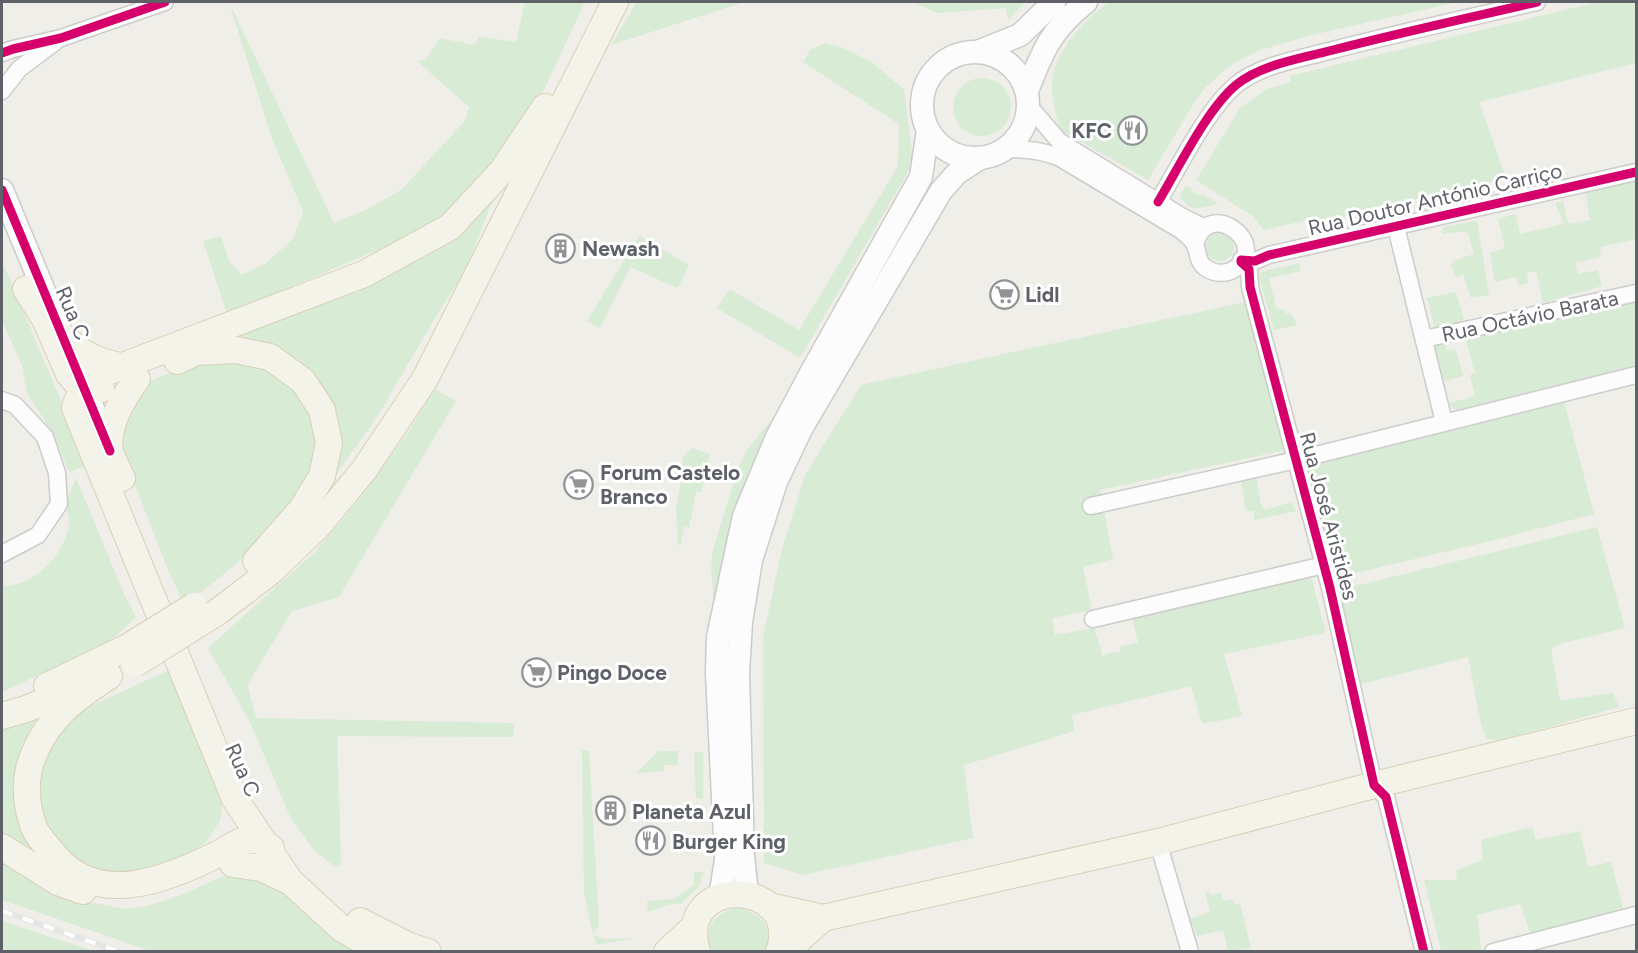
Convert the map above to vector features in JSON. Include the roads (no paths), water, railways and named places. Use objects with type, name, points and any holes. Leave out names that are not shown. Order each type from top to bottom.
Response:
[{"type":"main road","points":[[256,561],[305,519],[354,467],[416,373],[597,2]]},
{"type":"main road","points":[[2,704],[18,700],[131,655],[270,572],[318,526],[364,470],[425,379],[615,2]]},
{"type":"main road","points":[[980,51],[1020,35],[1054,2]]},
{"type":"main road","points":[[778,951],[781,930],[775,914],[758,900],[743,856],[738,673],[741,621],[754,549],[776,482],[807,420],[941,191],[957,173],[980,158],[1005,149],[1023,130],[1028,98],[1043,49],[1066,18],[1086,2]]},
{"type":"main road","points":[[980,158],[964,157],[950,152],[937,143],[928,130],[921,103],[929,76],[949,57],[964,52],[980,51],[996,55],[1010,64],[1020,76],[1028,98]]},
{"type":"main road","points":[[26,289],[45,319],[69,374],[76,382],[80,397],[105,389],[128,372],[364,274],[450,227],[502,171],[545,107]]},
{"type":"main road","points":[[720,897],[726,860],[717,673],[718,637],[744,516],[767,458],[787,418],[921,177],[928,130]]},
{"type":"main road","name":"Rua C","points":[[2,190],[64,337],[80,397],[235,799],[264,829]]},
{"type":"main road","name":"Rua C","points":[[2,228],[26,289]]},
{"type":"main road","points":[[64,337],[78,350],[92,358],[128,372],[196,352],[236,350],[270,357],[303,381],[322,410],[329,443],[322,476],[302,509],[212,606]]},
{"type":"main road","points":[[110,451],[112,427],[124,396],[128,372]]},
{"type":"main road","name":"Rua C","points":[[80,397],[110,451],[264,829],[290,881],[341,928],[382,951]]},
{"type":"main road","points":[[131,655],[109,676],[61,710],[34,754],[26,783],[27,805],[34,828],[64,866],[83,878],[107,885],[129,886],[252,852],[264,829],[305,882],[348,914],[409,946],[428,951]]},
{"type":"main road","points":[[2,716],[26,709],[109,676]]},
{"type":"main road","points":[[785,951],[823,918],[1158,842],[1374,785],[1636,721]]},
{"type":"main road","points":[[225,859],[235,799]]},
{"type":"main road","points":[[2,847],[58,882],[108,901],[158,896],[225,859],[261,868],[290,881]]},
{"type":"main road","points":[[667,951],[695,926],[703,911],[720,897],[731,893],[823,918]]},
{"type":"main road","points":[[695,926],[697,951]]},
{"type":"street","points":[[2,53],[61,38],[165,2]]},
{"type":"street","points":[[1158,202],[1214,109],[1235,86],[1253,74],[1294,60],[1359,43],[1537,2]]},
{"type":"street","points":[[2,79],[61,38]]},
{"type":"street","points":[[2,91],[19,69]]},
{"type":"street","points":[[1028,98],[1059,141],[1205,228]]},
{"type":"street","points":[[1005,149],[1049,153],[1060,158],[1182,231],[1196,246]]},
{"type":"street","name":"Rua Doutor António Carriço","points":[[1240,259],[1256,251],[1269,255],[1636,172]]},
{"type":"street","points":[[1226,224],[1238,231],[1240,259],[1219,273],[1205,268],[1196,254],[1198,236],[1205,228],[1211,225],[1226,224]]},
{"type":"street","points":[[1396,227],[1444,422]]},
{"type":"street","name":"Rua José Aristides","points":[[1240,259],[1250,269],[1250,287],[1324,565],[1374,785],[1386,797],[1424,951]]},
{"type":"street","name":"Rua Octávio Barata","points":[[1424,339],[1636,293]]},
{"type":"street","points":[[1091,506],[1296,460],[1636,375]]},
{"type":"street","points":[[2,400],[15,405],[45,437],[57,473],[59,504],[38,535],[2,554]]},
{"type":"street","points":[[1093,619],[1324,565]]},
{"type":"street","points":[[1158,842],[1190,951]]},
{"type":"street","points":[[1493,951],[1636,915]]},
{"type":"railway","points":[[2,911],[120,952]]},
{"type":"place","name":"KFC","points":[[1133,130]]},
{"type":"place","name":"Newash","points":[[561,248]]},
{"type":"place","name":"Lidl","points":[[1004,294]]},
{"type":"place","name":"Forum Castelo Branco","points":[[579,484]]},
{"type":"place","name":"Pingo Doce","points":[[536,672]]},
{"type":"place","name":"Planeta Azul","points":[[611,811]]},
{"type":"place","name":"Burger King","points":[[651,841]]}]
